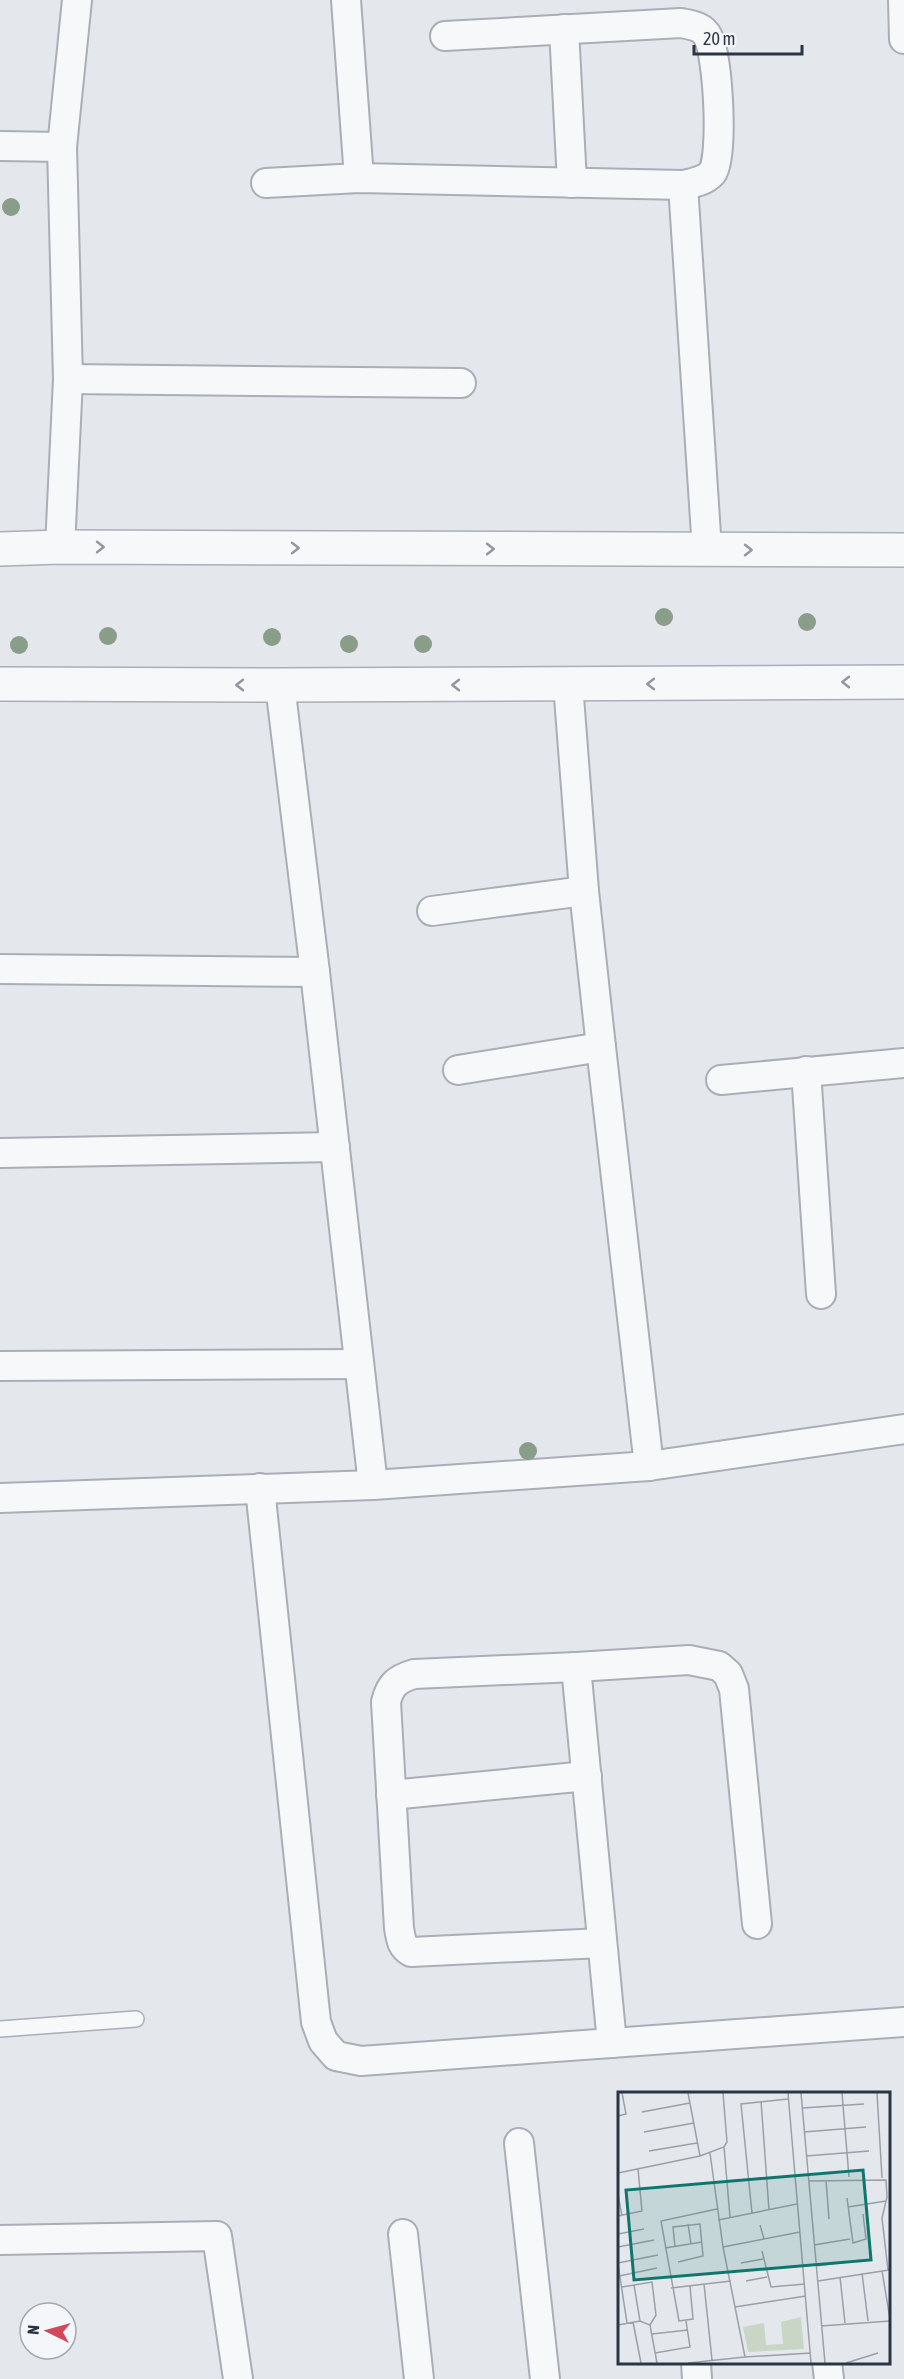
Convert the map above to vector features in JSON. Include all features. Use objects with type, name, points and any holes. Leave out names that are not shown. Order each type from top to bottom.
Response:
[{"type":"street","points":[[60,547],[68,379],[62,147],[78,0]]},
{"type":"street","points":[[346,0],[359,178]]},
{"type":"street","points":[[903,0],[904,39]]},
{"type":"street","points":[[266,183],[359,178],[683,185],[700,181],[711,174],[718,162],[720,142],[713,50],[708,34],[698,27],[681,23],[445,36]]},
{"type":"street","points":[[564,29],[572,183]]},
{"type":"street","points":[[0,146],[62,147]]},
{"type":"street","points":[[683,185],[706,550]]},
{"type":"street","points":[[68,379],[461,383]]},
{"type":"street","points":[[0,549],[60,547],[904,550]]},
{"type":"street","points":[[0,684],[280,686],[904,682]]},
{"type":"street","points":[[568,684],[584,891],[649,1466]]},
{"type":"street","points":[[280,686],[373,1485]]},
{"type":"street","points":[[432,911],[584,891]]},
{"type":"street","points":[[0,969],[315,972]]},
{"type":"street","points":[[458,1070],[602,1047]]},
{"type":"street","points":[[721,1080],[904,1063]]},
{"type":"street","points":[[806,1071],[821,1294]]},
{"type":"street","points":[[0,1153],[335,1147]]},
{"type":"street","points":[[0,1366],[359,1364]]},
{"type":"street","points":[[0,1498],[373,1485],[649,1466],[904,1429]]},
{"type":"street","points":[[260,1488],[316,2022],[323,2041],[336,2056],[361,2061],[904,2022]]},
{"type":"street","points":[[602,1943],[411,1952],[405,1948],[399,1928],[386,1702],[390,1689],[401,1678],[414,1674],[688,1660],[719,1666],[728,1674],[734,1689],[757,1923]]},
{"type":"street","points":[[576,1667],[612,2043]]},
{"type":"street","points":[[391,1795],[587,1776]]},
{"type":"street","points":[[519,2143],[545,2379]]},
{"type":"street","points":[[403,2234],[419,2379]]},
{"type":"street","points":[[0,2240],[217,2236],[238,2379]]},
{"type":"street","points":[[696,2364],[698,2379]]},
{"type":"street","points":[[827,2364],[829,2379]]},
{"type":"lane","points":[[0,2029],[136,2019]]}]
